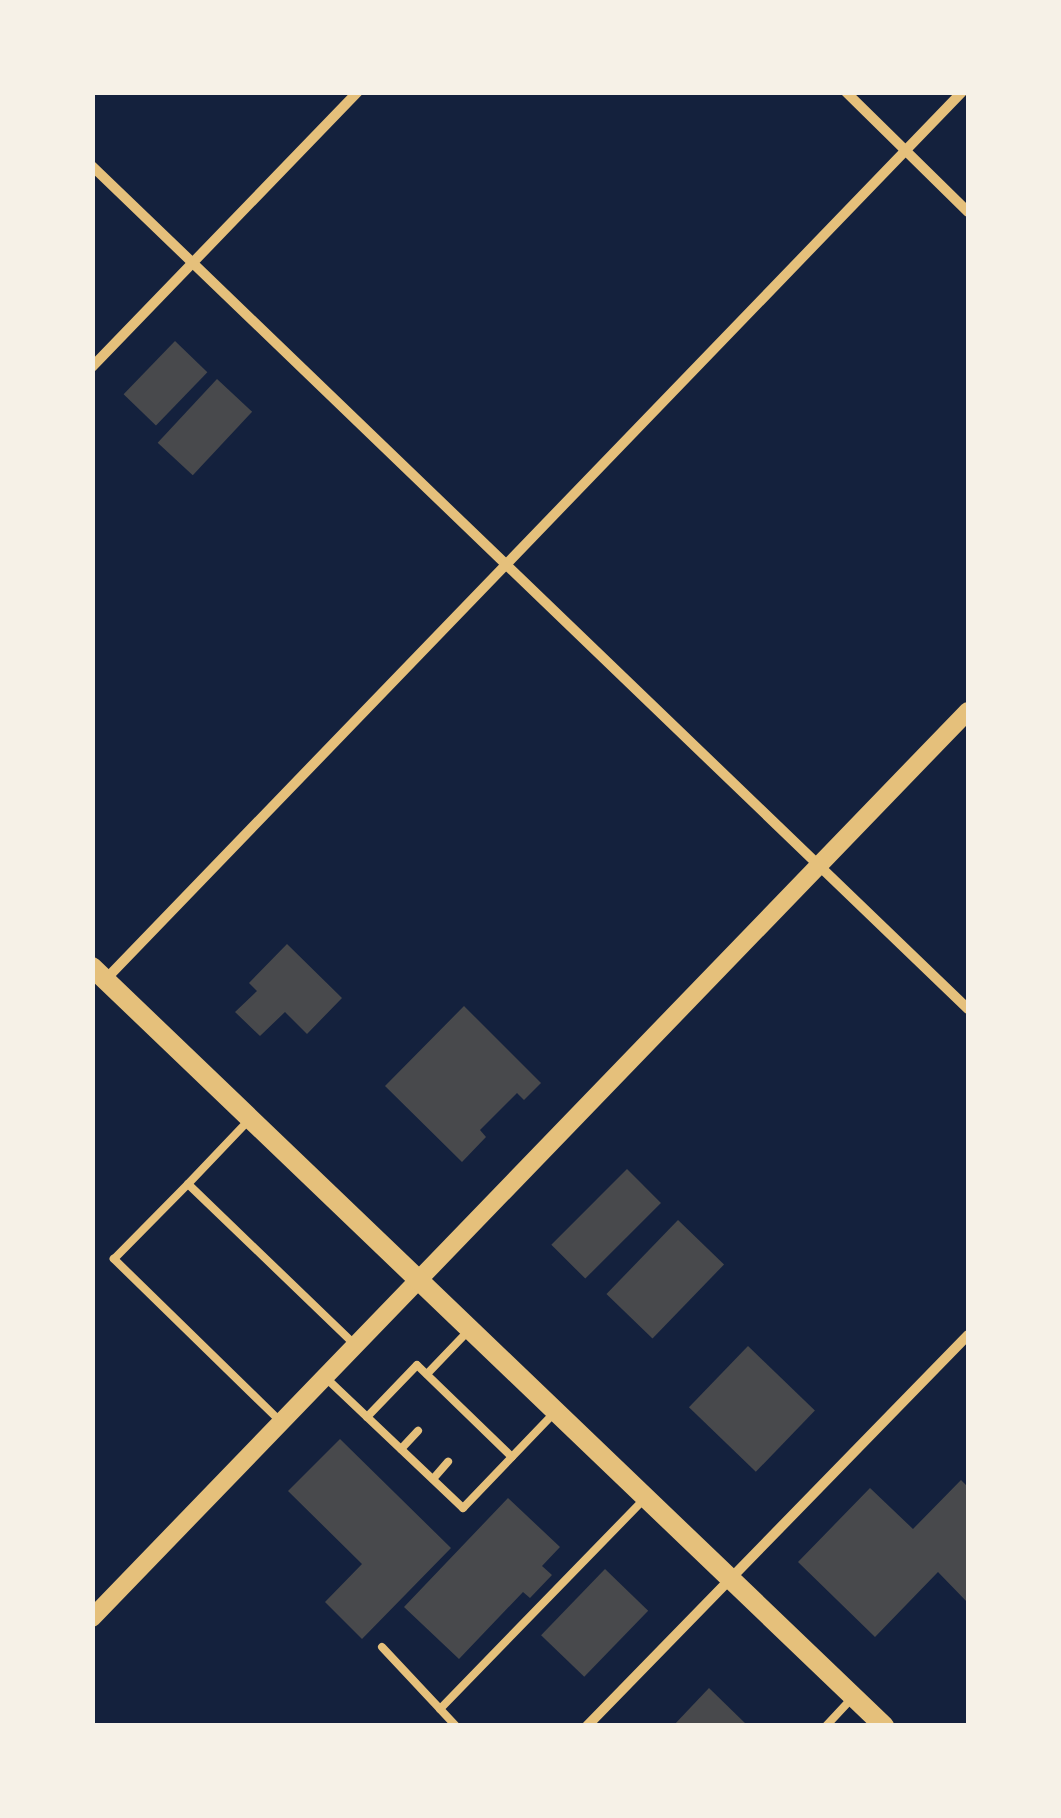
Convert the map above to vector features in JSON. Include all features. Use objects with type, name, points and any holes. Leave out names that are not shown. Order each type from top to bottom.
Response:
[{"type":"main road","points":[[99,973],[884,1726]]},
{"type":"street","points":[[92,367],[358,92]]},
{"type":"street","points":[[846,92],[968,212]]},
{"type":"street","points":[[99,973],[503,568],[962,92]]},
{"type":"street","points":[[92,166],[503,568],[968,1009]]},
{"type":"street","points":[[92,1618],[415,1278],[968,711]]},
{"type":"street","points":[[587,1726],[968,1335]]},
{"type":"lane","points":[[250,1118],[114,1259],[280,1420]]},
{"type":"lane","points":[[188,1184],[353,1343]]},
{"type":"lane","points":[[428,1374],[469,1330]]},
{"type":"lane","points":[[367,1417],[418,1365],[512,1457]]},
{"type":"lane","points":[[323,1375],[464,1508],[555,1412]]},
{"type":"lane","points":[[440,1406],[449,1396]]},
{"type":"lane","points":[[471,1436],[480,1426]]},
{"type":"lane","points":[[401,1449],[418,1431]]},
{"type":"lane","points":[[434,1479],[448,1462]]},
{"type":"lane","points":[[440,1709],[645,1498]]},
{"type":"lane","points":[[382,1647],[456,1726]]},
{"type":"lane","points":[[826,1726],[853,1697]]},
{"type":"building","points":[[175,341],[207,372],[156,425],[124,394]]},
{"type":"building","points":[[217,379],[252,412],[193,475],[158,443]]},
{"type":"building","points":[[287,944],[342,998],[307,1034],[285,1012],[260,1036],[235,1012],[257,991],[249,983]]},
{"type":"building","points":[[464,1006],[541,1083],[524,1100],[517,1093],[480,1130],[486,1137],[462,1162],[385,1086]]},
{"type":"building","points":[[627,1169],[661,1203],[585,1279],[551,1245]]},
{"type":"building","points":[[678,1220],[724,1264],[652,1339],[606,1294]]},
{"type":"building","points":[[748,1346],[815,1411],[756,1472],[689,1407]]},
{"type":"building","points":[[340,1439],[451,1548],[362,1639],[325,1602],[362,1564],[288,1491]]},
{"type":"building","points":[[961,1480],[968,1487],[968,1603],[938,1572],[875,1637],[798,1562],[870,1488],[913,1529]]},
{"type":"building","points":[[508,1498],[560,1547],[542,1566],[552,1575],[530,1598],[523,1592],[459,1659],[404,1607]]},
{"type":"building","points":[[605,1569],[648,1611],[584,1677],[541,1635]]},
{"type":"building","points":[[709,1688],[748,1726],[673,1726]]}]
